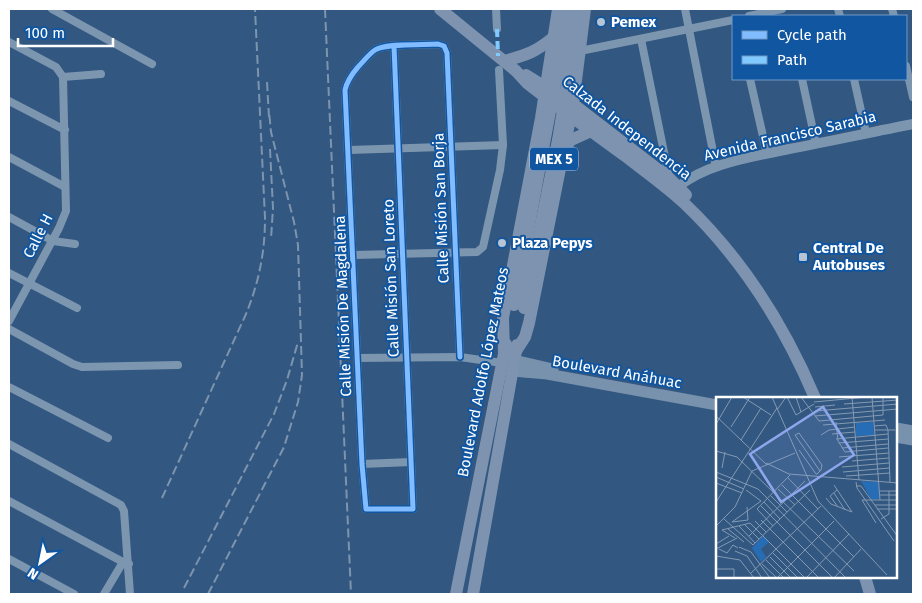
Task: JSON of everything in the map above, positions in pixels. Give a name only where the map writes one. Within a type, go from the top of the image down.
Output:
[{"type":"main road","name":"Calzada Independencia","points":[[440,9],[502,66],[531,76],[545,91],[673,182],[705,213],[751,265],[803,349],[823,397]]},
{"type":"main road","points":[[510,359],[502,336],[503,318],[541,118],[558,9]]},
{"type":"main road","name":"Boulevard Adolfo López Mateos","points":[[473,594],[566,9]]},
{"type":"main road","name":"Boulevard Adolfo López Mateos","points":[[519,306],[561,123],[576,9]]},
{"type":"main road","points":[[510,359],[523,341],[529,323],[575,90],[585,9]]},
{"type":"main road","points":[[502,66],[541,48],[555,36]]},
{"type":"main road","name":"Calzada Independencia","points":[[516,71],[527,83],[545,91]]},
{"type":"main road","points":[[527,83],[541,118]]},
{"type":"main road","points":[[563,150],[571,140],[591,125],[575,90]]},
{"type":"main road","name":"Calzada Independencia","points":[[591,125],[684,203],[744,270],[771,310],[799,361],[815,397]]},
{"type":"main road","name":"Boulevard Adolfo López Mateos","points":[[456,594],[510,359]]},
{"type":"main road","name":"Boulevard Anáhuac","points":[[510,359],[574,374],[716,400]]},
{"type":"main road","name":"Boulevard Anáhuac","points":[[510,359],[547,374],[716,405]]},
{"type":"main road","points":[[897,428],[913,431]]},
{"type":"main road","points":[[897,438],[913,440]]},
{"type":"main road","points":[[865,578],[870,594]]},
{"type":"street","points":[[52,9],[152,64]]},
{"type":"street","points":[[496,9],[497,29]]},
{"type":"street","points":[[685,9],[716,167]]},
{"type":"street","points":[[754,15],[784,9]]},
{"type":"street","points":[[580,51],[642,40],[732,20]]},
{"type":"street","points":[[642,40],[673,182]]},
{"type":"street","points":[[9,42],[56,67],[63,77],[101,74]]},
{"type":"street","name":"Calle Misión De Magdalena","points":[[366,509],[357,358],[346,85],[353,72],[377,49],[394,46],[438,44],[446,49],[448,58]]},
{"type":"street","name":"Calle Misión San Loreto","points":[[366,509],[413,509],[394,46]]},
{"type":"street","name":"Calle Misión San Borja","points":[[448,58],[450,148],[460,357]]},
{"type":"street","points":[[353,254],[477,252],[481,250],[484,245],[500,170],[503,145],[502,66]]},
{"type":"street","points":[[907,70],[913,97]]},
{"type":"street","name":"Calle H","points":[[9,321],[65,216],[63,77]]},
{"type":"street","points":[[750,80],[767,154]]},
{"type":"street","points":[[802,80],[816,144]]},
{"type":"street","points":[[854,80],[866,133]]},
{"type":"street","points":[[9,101],[65,130]]},
{"type":"street","name":"Avenida Francisco Sarabia","points":[[673,182],[716,167],[767,154],[913,124]]},
{"type":"street","points":[[349,150],[503,145]]},
{"type":"street","points":[[9,157],[65,187]]},
{"type":"street","points":[[9,217],[53,241],[75,244]]},
{"type":"street","points":[[9,273],[77,308]]},
{"type":"street","points":[[9,329],[82,367],[178,365]]},
{"type":"street","points":[[357,358],[460,357],[510,359]]},
{"type":"street","points":[[9,386],[108,438]]},
{"type":"street","points":[[9,444],[121,505],[124,511],[126,563],[130,594]]},
{"type":"street","points":[[362,464],[411,462]]},
{"type":"street","points":[[9,501],[126,563]]},
{"type":"street","points":[[9,559],[74,594]]},
{"type":"street","points":[[104,594],[126,563]]},
{"type":"railway","points":[[162,498],[246,314],[260,267],[264,243],[265,218],[255,9]]},
{"type":"railway","points":[[325,9],[351,594]]},
{"type":"railway","points":[[267,82],[269,117]]},
{"type":"railway","points":[[208,594],[284,447],[298,402],[302,375],[298,245],[271,132],[269,111]]},
{"type":"railway","points":[[270,149],[273,208],[271,239]]},
{"type":"railway","points":[[184,588],[274,414],[287,380],[298,342]]},
{"type":"marked path","points":[[497,29],[498,56]]},
{"type":"cycle path","points":[[394,46],[413,509],[366,509],[362,464],[345,90],[348,81],[371,54],[375,50],[387,46],[438,44],[444,46],[447,53],[460,357]]},
{"type":"place","name":"Pemex","points":[[601,22]]},
{"type":"place","name":"Plaza Pepys","points":[[502,243]]},
{"type":"place","name":"Central De Autobuses","points":[[803,257]]}]
